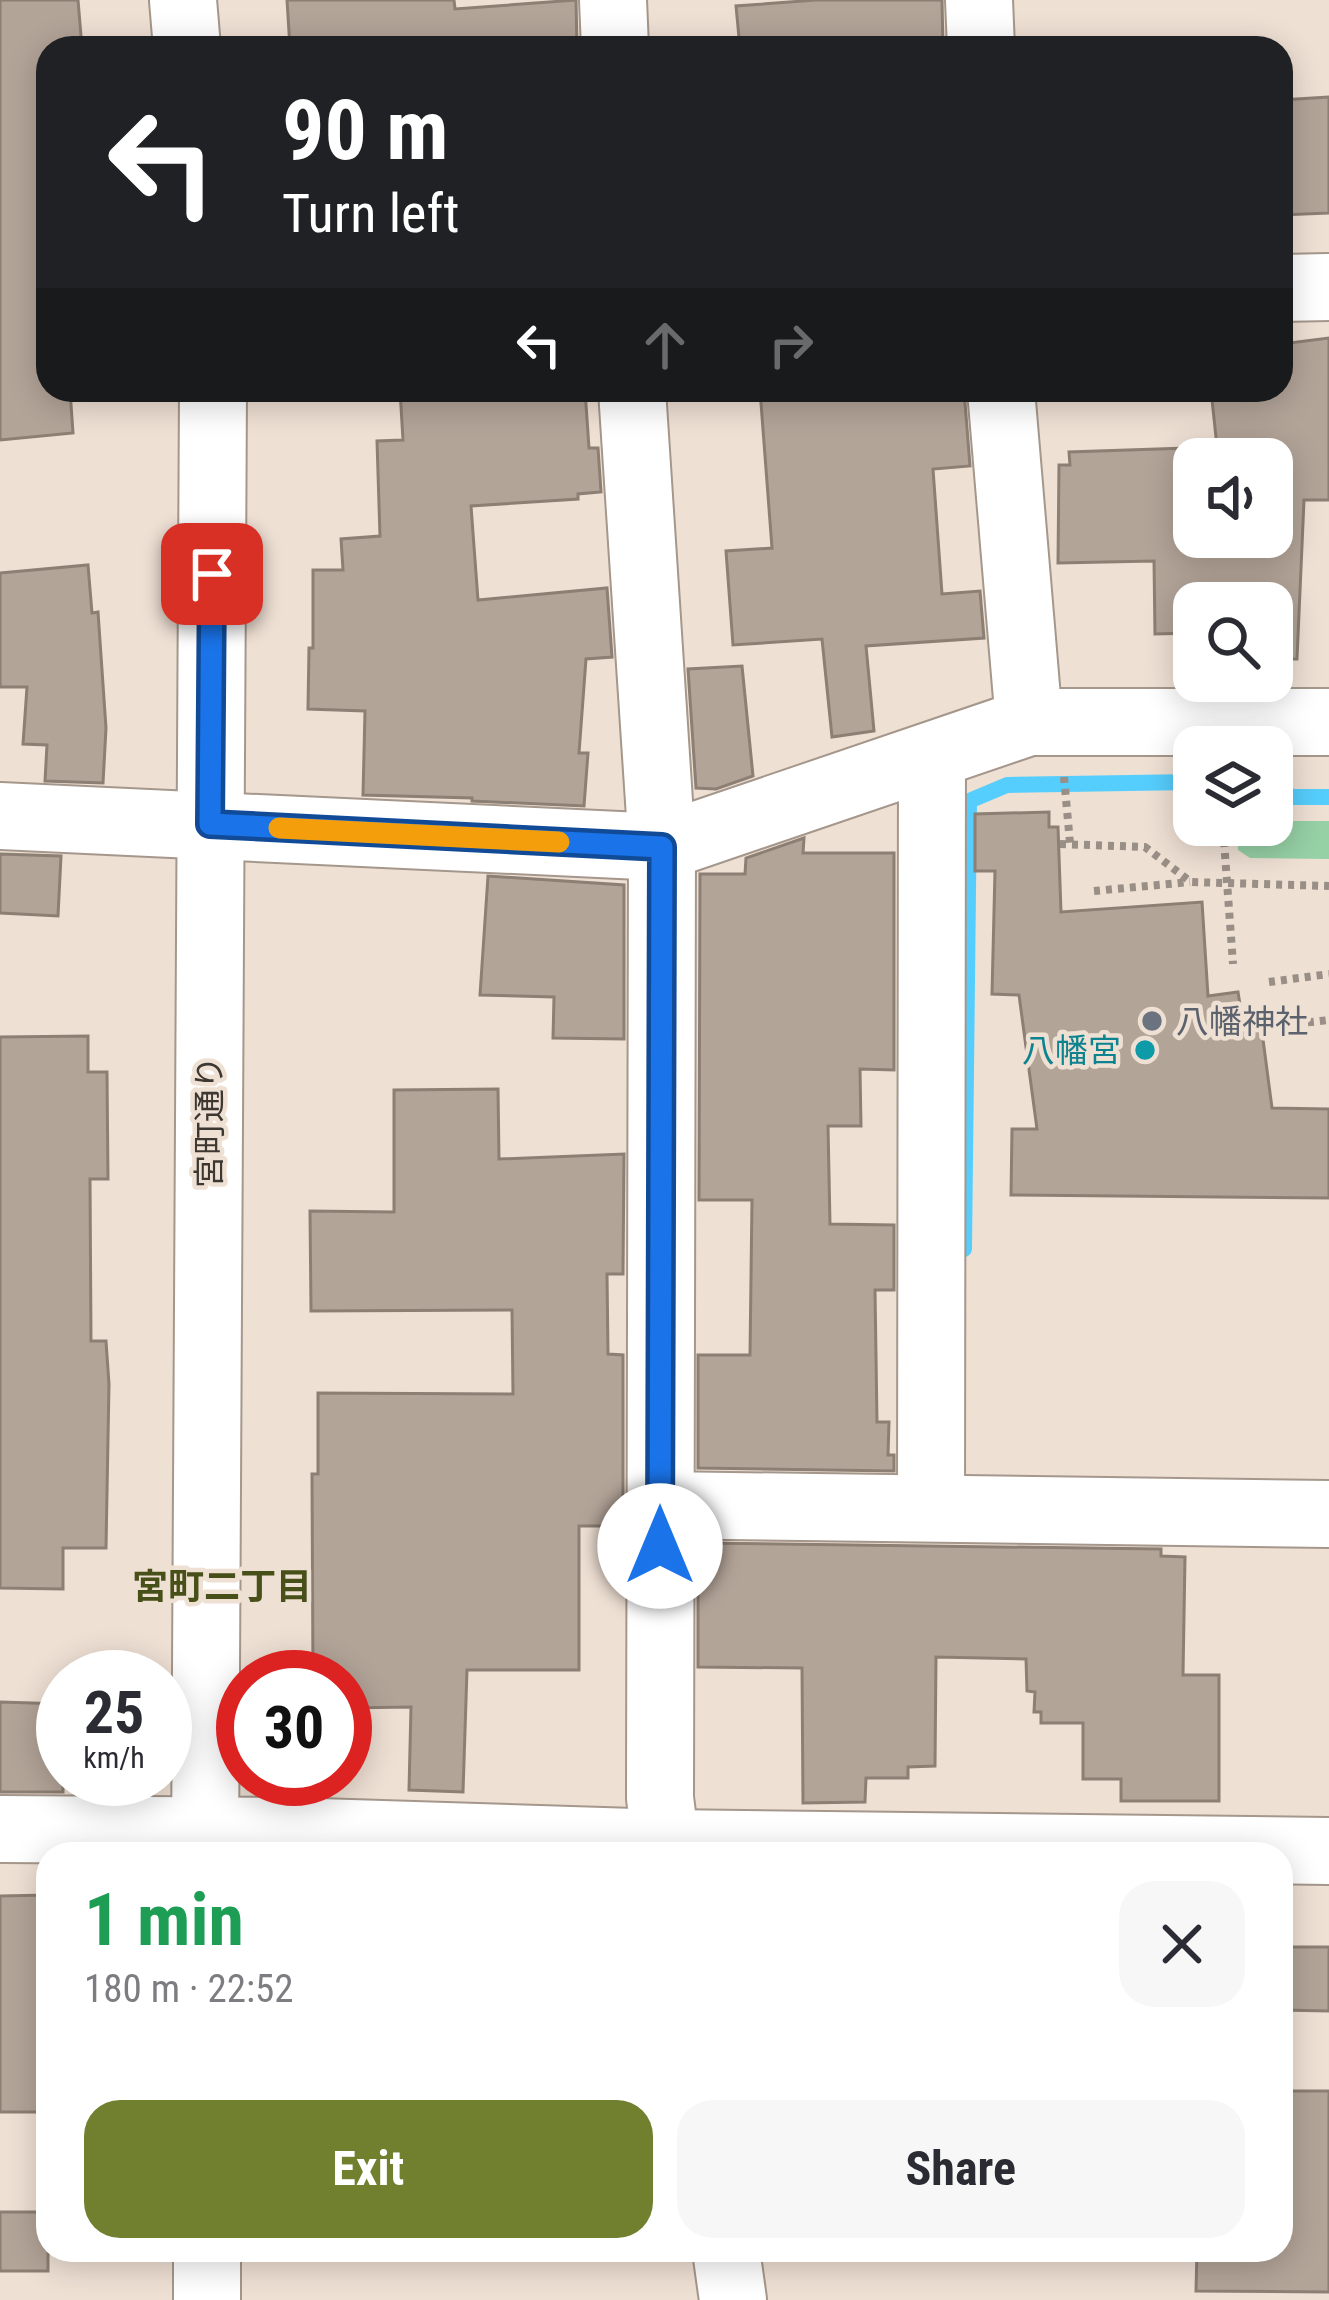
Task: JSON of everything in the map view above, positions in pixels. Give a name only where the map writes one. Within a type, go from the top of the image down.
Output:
[{"type":"street","points":[[183,0],[186,36]]},
{"type":"street","points":[[613,0],[614,36]]},
{"type":"street","points":[[979,0],[980,36]]},
{"type":"street","points":[[1293,288],[1329,287]]},
{"type":"street","name":"宮町通り","points":[[205,1842],[213,402]]},
{"type":"street","points":[[633,402],[662,847],[660,1798],[665,1842]]},
{"type":"street","points":[[1002,402],[1029,722]]},
{"type":"street","points":[[0,816],[662,847],[1029,722],[1329,722]]},
{"type":"street","points":[[931,1508],[932,756]]},
{"type":"street","points":[[660,1504],[1329,1514]]},
{"type":"street","points":[[0,1829],[190,1842]]},
{"type":"street","points":[[212,1842],[287,1831],[532,1842]]},
{"type":"street","points":[[1293,1851],[1329,1851]]},
{"type":"street","points":[[206,2262],[206,2300]]},
{"type":"street","points":[[728,2262],[733,2300]]},
{"type":"path","points":[[1066,802],[1065,844],[1145,847],[1191,882]]},
{"type":"path","points":[[1224,846],[1233,964]]},
{"type":"path","points":[[1094,891],[1191,882],[1329,886]]},
{"type":"path","points":[[1269,982],[1329,974]]},
{"type":"path","points":[[1284,1025],[1329,1020]]},
{"type":"green space","points":[[1293,821],[1329,821],[1329,859],[1250,858],[1238,846],[1293,846]]},
{"type":"building","points":[[0,0],[78,0],[81,36],[36,36],[36,402],[71,402],[73,433],[0,440]]},
{"type":"building","points":[[287,0],[454,0],[455,9],[576,0],[577,36],[289,36]]},
{"type":"building","points":[[816,0],[942,0],[943,36],[739,36],[736,6]]},
{"type":"building","points":[[1329,97],[1329,213],[1293,214],[1293,99]]},
{"type":"building","points":[[1329,338],[1329,500],[1304,500],[1297,659],[1293,659],[1293,582],[1173,582],[1173,634],[1155,634],[1154,561],[1058,563],[1059,465],[1070,465],[1069,452],[1173,448],[1173,558],[1293,558],[1293,438],[1216,438],[1212,402],[1293,402],[1293,342]]},
{"type":"building","points":[[401,402],[586,402],[589,448],[598,448],[601,492],[578,494],[578,499],[471,506],[478,600],[607,588],[612,657],[586,659],[579,753],[588,753],[584,806],[363,795],[365,711],[308,709],[313,570],[343,570],[341,539],[380,536],[377,441],[403,440]]},
{"type":"building","points":[[761,402],[965,402],[970,466],[933,469],[942,594],[980,591],[984,638],[866,646],[874,731],[832,737],[822,639],[733,645],[726,551],[772,548]]},
{"type":"building","points":[[88,565],[92,613],[98,612],[106,728],[103,783],[45,781],[47,745],[23,744],[27,687],[0,687],[0,573]]},
{"type":"building","points":[[742,666],[753,776],[716,789],[696,788],[688,669]]},
{"type":"building","points":[[1049,812],[1049,827],[1058,827],[1061,912],[1202,902],[1208,996],[1238,992],[1241,1011],[1259,1009],[1272,1108],[1329,1109],[1329,1198],[1011,1195],[1012,1129],[1037,1129],[1019,995],[992,994],[995,871],[975,871],[975,814]]},
{"type":"building","points":[[804,838],[803,853],[894,853],[894,1070],[860,1069],[861,1126],[828,1126],[830,1224],[894,1225],[894,1290],[875,1290],[877,1422],[889,1422],[888,1455],[894,1455],[894,1471],[698,1468],[698,1355],[750,1355],[752,1200],[699,1200],[700,874],[745,874],[746,858]]},
{"type":"building","points":[[0,854],[61,856],[58,916],[0,913]]},
{"type":"building","points":[[488,876],[624,885],[624,1039],[553,1038],[554,997],[480,995]]},
{"type":"building","points":[[88,1036],[88,1072],[107,1072],[108,1179],[90,1179],[91,1341],[106,1341],[109,1384],[106,1548],[63,1548],[63,1589],[0,1588],[0,1037]]},
{"type":"building","points":[[498,1089],[499,1159],[624,1154],[623,1274],[607,1274],[608,1354],[623,1355],[623,1526],[579,1526],[579,1670],[467,1670],[463,1792],[409,1790],[411,1707],[372,1708],[372,1650],[313,1650],[312,1474],[318,1474],[318,1393],[513,1394],[512,1310],[311,1311],[310,1211],[394,1212],[394,1090]]},
{"type":"building","points":[[698,1543],[1161,1549],[1161,1556],[1185,1557],[1183,1675],[1219,1675],[1219,1801],[1121,1801],[1121,1779],[1083,1779],[1083,1723],[1041,1723],[1041,1712],[1034,1712],[1035,1692],[1027,1691],[1026,1659],[936,1657],[935,1766],[908,1767],[908,1778],[866,1778],[865,1802],[803,1803],[802,1668],[698,1667]]},
{"type":"building","points":[[0,1702],[36,1703],[36,1792],[0,1792]]},
{"type":"building","points":[[36,1895],[36,2112],[0,2112],[0,1896]]},
{"type":"building","points":[[1293,1947],[1329,1947],[1329,2011],[1293,2010]]},
{"type":"building","points":[[1293,2091],[1329,2091],[1329,2292],[1196,2291],[1197,2262],[1293,2262]]},
{"type":"building","points":[[0,2212],[36,2212],[36,2262],[48,2262],[48,2271],[0,2271]]},
{"type":"waterway","points":[[964,1249],[969,801],[1007,785],[1173,782]]},
{"type":"waterway","points":[[1293,797],[1329,797]]},
{"type":"slow traffic","points":[[279,828],[559,842]]},
{"type":"place","name":"八幡神社","points":[[1152,1021]]},
{"type":"place","name":"八幡宮","points":[[1145,1050]]},
{"type":"district","name":"宮町二丁目","points":[[222,1586]]},
{"type":"route","points":[[212,574],[210,824],[662,847],[660,1546]]}]
